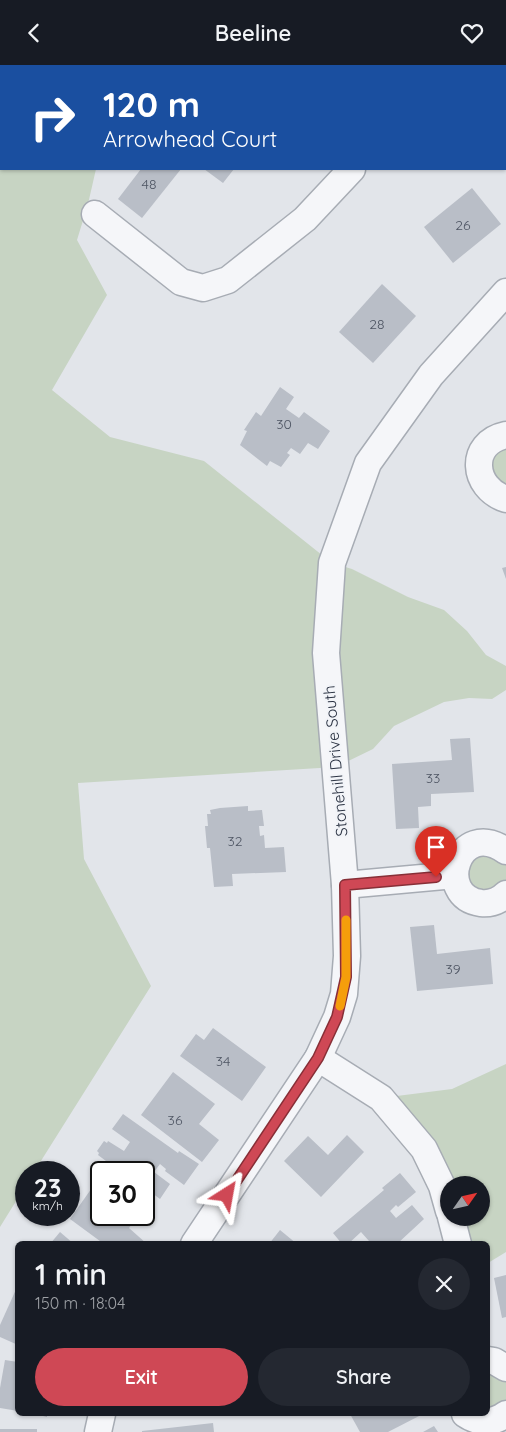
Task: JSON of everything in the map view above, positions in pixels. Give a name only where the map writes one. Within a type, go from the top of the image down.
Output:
[{"type":"street","points":[[95,214],[181,282],[203,288],[228,280],[320,205],[351,170]]},
{"type":"street","name":"Stonehill Drive South","points":[[196,1241],[318,1058],[337,1017],[344,994],[347,955],[345,885],[326,653],[332,563],[368,463],[431,375],[502,303]]},
{"type":"street","points":[[506,435],[490,442],[484,449],[479,458],[478,468],[486,489],[496,496],[506,499]]},
{"type":"street","points":[[506,851],[488,842],[477,843],[468,848],[458,860],[454,875],[462,892],[477,902],[496,901],[506,894]]},
{"type":"street","points":[[345,885],[454,875]]},
{"type":"street","points":[[318,1058],[381,1098],[424,1149],[440,1182]]},
{"type":"street","points":[[453,1226],[457,1241]]},
{"type":"street","points":[[490,1360],[506,1368]]},
{"type":"street","points":[[468,1416],[474,1420],[485,1422],[496,1420],[506,1414]]},
{"type":"street","points":[[98,1432],[102,1416]]},
{"type":"green space","points":[[0,170],[96,170],[77,240],[107,295],[52,390],[110,437],[204,461],[332,563],[352,569],[408,597],[444,610],[467,631],[486,655],[506,666],[506,690],[492,699],[469,698],[444,702],[394,726],[373,749],[336,767],[78,783],[84,859],[151,986],[41,1161],[15,1161],[15,1203],[0,1227]]},
{"type":"green space","points":[[506,435],[506,499],[479,458]]},
{"type":"green space","points":[[506,851],[506,894],[487,903],[455,865],[460,855]]},
{"type":"green space","points":[[506,1064],[506,1252],[490,1262],[490,1241],[457,1241],[453,1226],[490,1226],[490,1176],[442,1176],[381,1098],[452,1089]]},
{"type":"green space","points":[[490,1361],[506,1368],[506,1414],[490,1414]]},
{"type":"building","points":[[140,170],[180,170],[142,218],[118,199]]},
{"type":"building","points":[[205,170],[233,170],[223,183]]},
{"type":"building","points":[[472,188],[501,224],[453,263],[424,227]]},
{"type":"building","points":[[382,284],[416,316],[373,363],[339,332]]},
{"type":"building","points":[[280,387],[294,397],[286,409],[299,418],[304,412],[330,431],[318,449],[308,443],[300,454],[291,448],[287,453],[290,455],[281,467],[270,461],[267,466],[240,445],[247,431],[244,430],[256,412],[261,416]]},
{"type":"building","points":[[506,567],[506,579],[502,568]]},
{"type":"building","points":[[470,738],[474,792],[431,794],[431,806],[418,807],[419,828],[396,829],[392,764],[452,760],[450,739]]},
{"type":"building","points":[[248,806],[248,811],[262,810],[264,826],[259,826],[260,836],[264,835],[265,848],[284,847],[286,872],[232,874],[233,886],[214,887],[210,848],[207,848],[205,826],[208,826],[207,814],[211,814],[210,810],[220,808]]},
{"type":"building","points":[[434,925],[437,954],[490,948],[493,984],[417,991],[410,927]]},
{"type":"building","points":[[213,1028],[266,1067],[242,1101],[180,1056],[196,1034],[204,1040]]},
{"type":"building","points":[[173,1072],[215,1104],[199,1124],[219,1140],[202,1162],[141,1115]]},
{"type":"building","points":[[123,1114],[178,1153],[179,1151],[199,1164],[184,1185],[165,1171],[166,1169],[160,1164],[155,1171],[155,1161],[106,1161],[98,1155],[97,1151],[104,1141],[107,1143],[108,1141],[124,1151],[130,1142],[112,1129]]},
{"type":"building","points":[[347,1135],[364,1152],[321,1197],[284,1161],[308,1136],[328,1155]]},
{"type":"building","points":[[155,1173],[170,1184],[160,1199],[155,1195]]},
{"type":"building","points":[[400,1173],[416,1192],[390,1211],[396,1218],[412,1205],[424,1219],[400,1241],[369,1241],[361,1232],[351,1241],[340,1241],[333,1233],[384,1190],[382,1188]]},
{"type":"building","points":[[90,1191],[90,1226],[130,1226],[129,1228],[144,1241],[100,1241],[80,1226],[80,1205]]},
{"type":"building","points":[[280,1230],[293,1241],[271,1241]]},
{"type":"building","points":[[60,1232],[70,1241],[52,1241]]},
{"type":"building","points":[[506,1275],[506,1317],[502,1318],[494,1278]]},
{"type":"building","points":[[15,1292],[15,1344],[0,1337],[0,1325]]},
{"type":"building","points":[[5,1360],[15,1362],[15,1410],[0,1408],[0,1388]]},
{"type":"building","points":[[351,1416],[419,1416],[388,1432],[360,1432]]},
{"type":"building","points":[[213,1423],[214,1432],[142,1432],[142,1431]]},
{"type":"building","points":[[434,1426],[438,1432],[423,1432]]},
{"type":"building","points":[[0,1429],[37,1429],[37,1432],[0,1432]]},
{"type":"slow traffic","points":[[340,1006],[346,977],[346,920]]},
{"type":"route","points":[[227,1195],[318,1058],[337,1017],[344,994],[346,977],[345,885],[436,877]]}]
